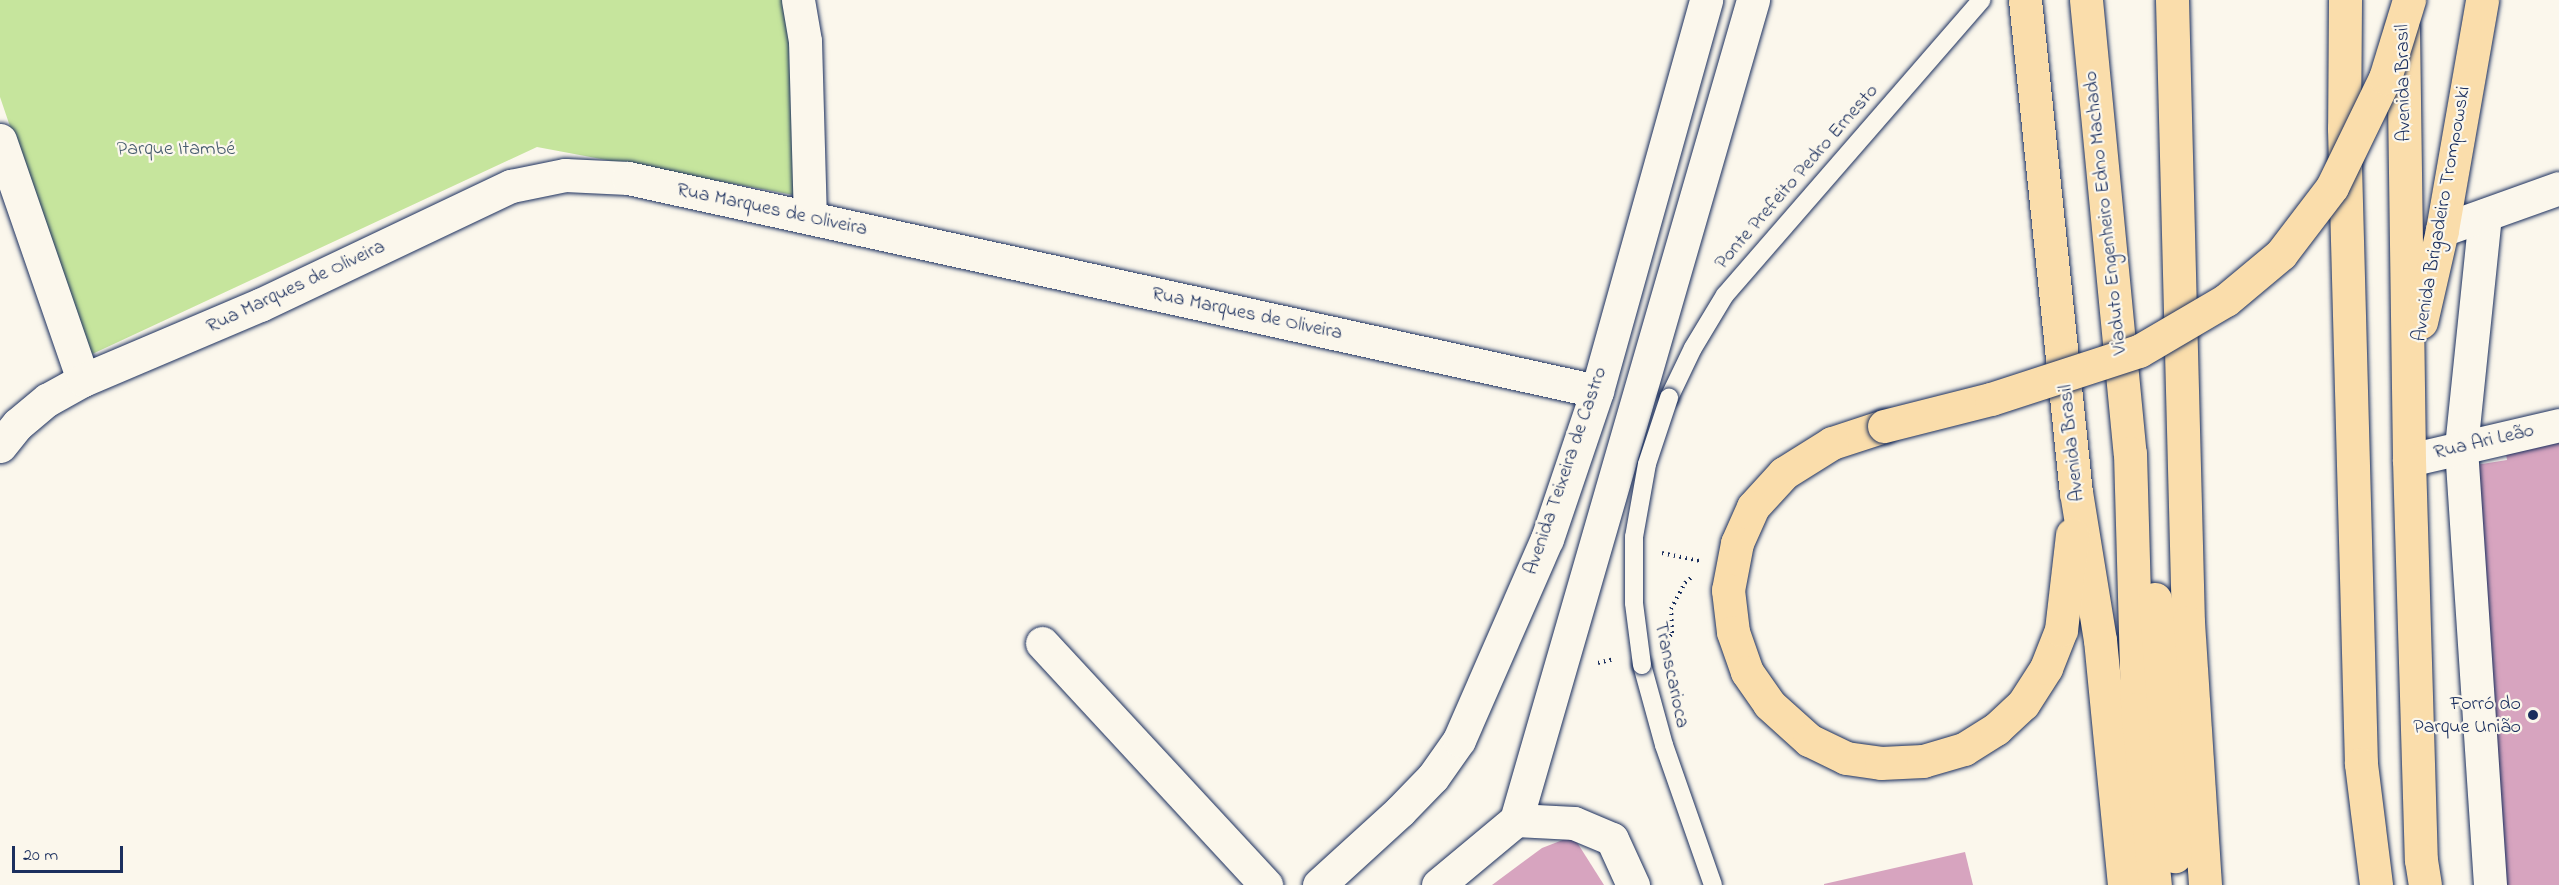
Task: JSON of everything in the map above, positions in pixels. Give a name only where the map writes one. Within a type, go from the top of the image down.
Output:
[{"type":"highway","name":"Avenida Brasil","points":[[2025,0],[2076,492],[2100,640],[2124,885]]},
{"type":"highway","name":"Viaduto Engenheiro Edno Machado","points":[[2086,0],[2128,439]]},
{"type":"highway","points":[[2172,0],[2188,622],[2205,885]]},
{"type":"highway","points":[[2345,0],[2344,128],[2361,764],[2376,885]]},
{"type":"highway","name":"Avenida Brasil","points":[[2403,0],[2409,444],[2421,860],[2425,885]]},
{"type":"highway","points":[[2076,492],[2061,630],[2046,668],[2023,704],[1996,729],[1964,748],[1923,762],[1881,764],[1846,758],[1809,740],[1768,704],[1747,672],[1733,632],[1728,590],[1737,543],[1753,507],[1784,473],[1832,443],[1884,426],[1991,399],[2139,351],[2226,300],[2281,254],[2332,187],[2385,78],[2409,0]]},
{"type":"highway","name":"Avenida Brigadeiro Trompowski","points":[[2409,444],[2422,308],[2442,230],[2482,0]]},
{"type":"highway","points":[[2128,439],[2137,709],[2155,885]]},
{"type":"highway","points":[[2128,439],[2150,538],[2177,885]]},
{"type":"street","points":[[798,0],[805,41],[810,218]]},
{"type":"street","name":"Avenida Teixeira de Castro","points":[[1319,885],[1400,811],[1432,777],[1459,740],[1547,539],[1597,390],[1706,0]]},
{"type":"street","points":[[1437,885],[1516,820],[1752,0]]},
{"type":"street","points":[[0,140],[83,380]]},
{"type":"street","name":"Rua Marques de Oliveira","points":[[0,446],[18,424],[47,400],[83,380],[260,305],[511,186],[565,175],[628,178],[1597,390]]},
{"type":"street","points":[[2442,230],[2559,188]]},
{"type":"street","points":[[2485,215],[2461,448],[2490,885]]},
{"type":"street","name":"Rua Ari Leão","points":[[2409,444],[2461,448],[2559,425]]},
{"type":"street","points":[[1042,643],[1266,885]]},
{"type":"street","points":[[1516,820],[1574,823],[1612,839],[1633,885]]},
{"type":"lane","name":"Ponte Prefeito Pedro Ernesto","points":[[1669,398],[1693,348],[1725,295],[1981,0]]},
{"type":"lane","name":"Transcarioca","points":[[1669,398],[1647,464],[1634,537],[1634,603],[1642,665],[1664,745],[1713,885]]},
{"type":"path","points":[[1668,554],[1709,563]]},
{"type":"green space","name":"Parque Itambé","points":[[0,0],[799,0],[799,196],[537,147],[88,356],[0,97]]},
{"type":"building","points":[[2559,413],[2559,885],[2476,885],[2463,467],[2507,460],[2501,423]]},
{"type":"building","points":[[1573,836],[1604,885],[1492,885],[1542,848]]},
{"type":"building","points":[[1965,852],[1973,885],[1824,885],[1824,884]]},
{"type":"place","name":"Forró do Parque União","points":[[2533,715]]}]
